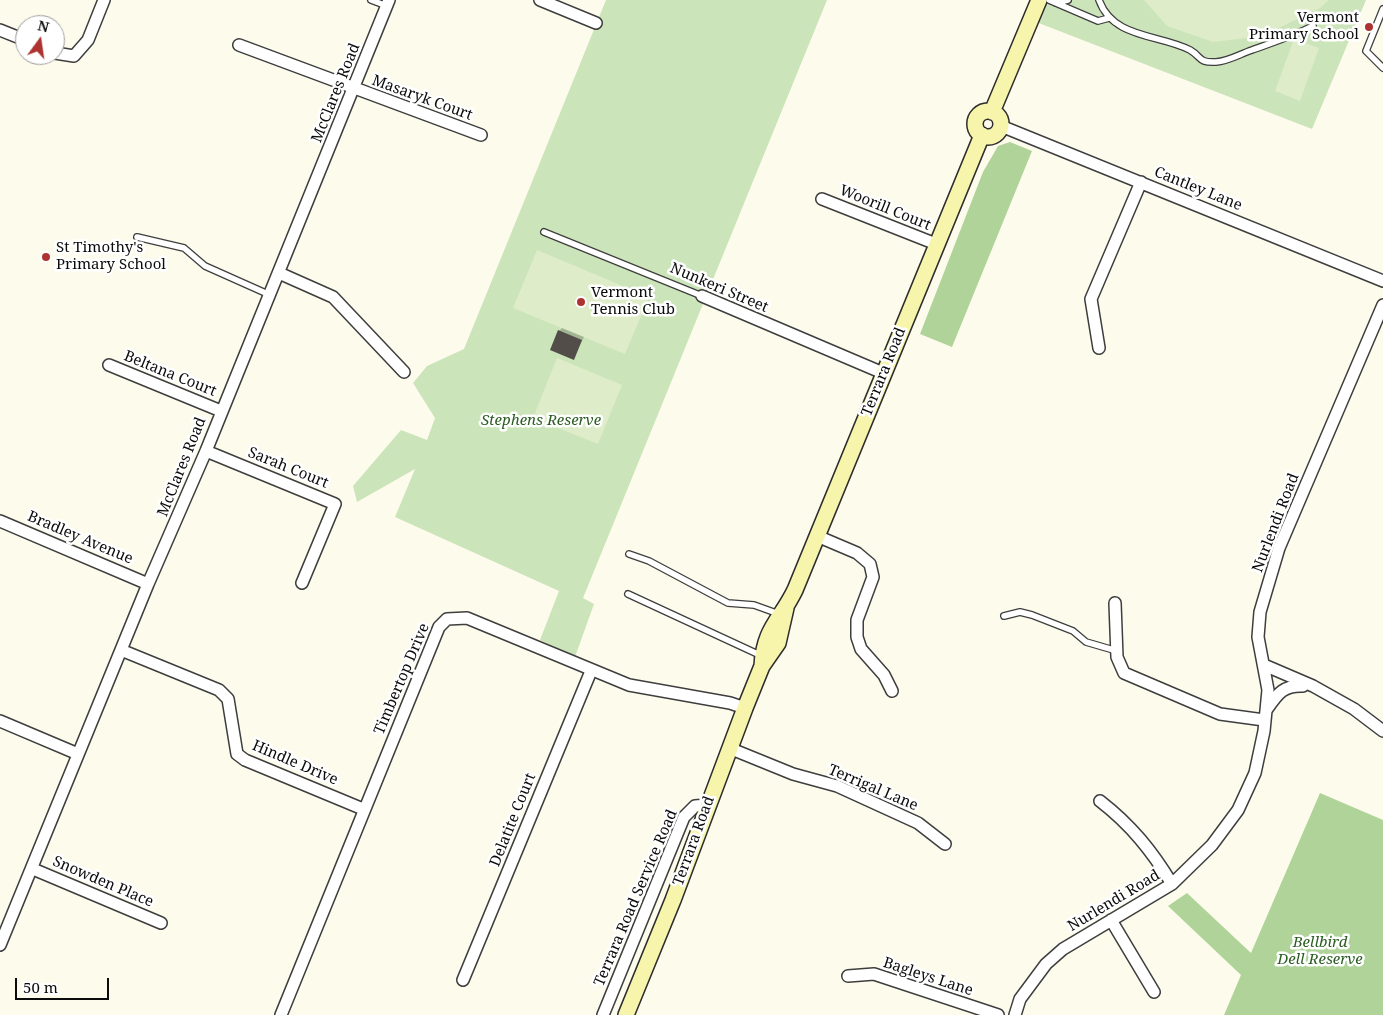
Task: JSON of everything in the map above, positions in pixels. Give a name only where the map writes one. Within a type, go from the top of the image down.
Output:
[{"type":"main road","points":[[992,112],[1039,0]]},
{"type":"main road","points":[[982,112],[992,112],[998,116],[1001,126],[994,135],[982,135],[976,129],[976,117],[982,112]]},
{"type":"main road","name":"Terrara Road","points":[[626,1015],[673,900],[707,805],[764,661],[778,643],[784,613],[982,135]]},
{"type":"street","points":[[65,55],[74,56],[82,49],[104,0]]},
{"type":"street","points":[[540,0],[596,23]]},
{"type":"street","name":"McClares Road","points":[[1,939],[33,869],[148,584],[206,451],[220,411],[270,295],[388,3]]},
{"type":"street","points":[[0,30],[15,36]]},
{"type":"street","name":"Masaryk Court","points":[[239,45],[353,89],[481,135]]},
{"type":"street","name":"Cantley Lane","points":[[1001,126],[1383,281]]},
{"type":"street","points":[[1099,348],[1091,299],[1141,182]]},
{"type":"street","name":"Woorill Court","points":[[822,199],[936,244]]},
{"type":"street","points":[[279,273],[334,297],[404,372]]},
{"type":"street","name":"Nunkeri Street","points":[[702,296],[883,373]]},
{"type":"street","name":"Nurlendi Road","points":[[1015,1015],[1024,993],[1046,964],[1063,949],[1172,884],[1212,845],[1238,810],[1255,772],[1262,744],[1268,690],[1258,637],[1260,612],[1279,548],[1383,305]]},
{"type":"street","name":"Beltana Court","points":[[109,365],[220,411]]},
{"type":"street","name":"Sarah Court","points":[[206,451],[335,504],[302,583]]},
{"type":"street","name":"Bradley Avenue","points":[[0,520],[148,584]]},
{"type":"street","points":[[816,536],[857,553],[870,564],[873,577],[857,620],[857,637],[861,649],[884,675],[892,691]]},
{"type":"street","points":[[1115,603],[1117,657],[1124,673],[1138,680],[1220,714],[1265,716],[1277,696],[1290,685],[1313,686]]},
{"type":"street","name":"Timbertop Drive","points":[[281,1015],[363,808],[439,627],[447,618],[467,618],[628,685],[730,703],[745,708]]},
{"type":"street","name":"Hindle Drive","points":[[121,650],[220,690],[228,698],[237,754],[245,760],[363,808]]},
{"type":"street","points":[[1264,665],[1313,686],[1354,709],[1383,731]]},
{"type":"street","name":"Delatite Court","points":[[463,980],[591,671]]},
{"type":"street","points":[[0,721],[78,754]]},
{"type":"street","name":"Terrigal Lane","points":[[729,748],[793,774],[837,786],[918,823],[945,844]]},
{"type":"street","points":[[1100,802],[1122,818],[1142,838],[1172,884]]},
{"type":"street","name":"Terrara Road Service Road","points":[[603,1015],[684,817],[695,806],[707,805]]},
{"type":"street","name":"Snowden Place","points":[[33,869],[161,923]]},
{"type":"street","points":[[1111,920],[1154,992]]},
{"type":"street","name":"Bagleys Lane","points":[[848,976],[874,974],[998,1015]]},
{"type":"lane","points":[[372,0],[388,3]]},
{"type":"lane","points":[[1049,0],[1098,21],[1109,18]]},
{"type":"lane","points":[[1056,3],[1068,0]]},
{"type":"lane","points":[[1099,0],[1109,18],[1134,33],[1189,50],[1200,61],[1207,62],[1233,58],[1287,39],[1313,26]]},
{"type":"lane","points":[[1383,9],[1366,51],[1383,68]]},
{"type":"lane","name":"Nunkeri Street","points":[[544,232],[702,296]]},
{"type":"lane","points":[[138,237],[184,248],[205,266],[270,295]]},
{"type":"lane","points":[[629,554],[649,561],[728,603],[754,605],[784,613]]},
{"type":"lane","points":[[628,594],[764,661]]},
{"type":"lane","points":[[1004,616],[1020,612],[1032,615],[1073,631],[1086,642],[1117,651]]},
{"type":"green space","name":"Stephens Reserve","points":[[606,0],[827,0],[583,598],[594,604],[575,657],[540,640],[559,591],[395,517],[415,469],[357,502],[353,486],[401,430],[427,440],[435,418],[413,383],[427,366],[464,349]]},
{"type":"green space","points":[[1046,0],[1366,0],[1312,129],[1036,22]]},
{"type":"green space","points":[[1144,0],[1329,0],[1320,8],[1262,36],[1213,42],[1167,26]]},
{"type":"green space","points":[[1294,39],[1319,48],[1300,101],[1275,91]]},
{"type":"green space","points":[[1010,142],[1032,151],[952,347],[920,334],[983,172],[998,146]]},
{"type":"green space","name":"Vermont Tennis Club","points":[[537,250],[649,297],[625,354],[513,308]]},
{"type":"green space","points":[[557,358],[622,385],[598,444],[533,418]]},
{"type":"green space","name":"Bellbird Dell Reserve","points":[[1320,793],[1383,820],[1383,1015],[1224,1015],[1241,975],[1168,906],[1187,893],[1251,953]]},
{"type":"building","points":[[558,330],[582,340],[574,360],[550,350]]},
{"type":"place","name":"Vermont Primary School","points":[[1369,27]]},
{"type":"place","name":"St Timothy's Primary School","points":[[46,257]]},
{"type":"place","name":"Vermont Tennis Club","points":[[581,302]]}]
